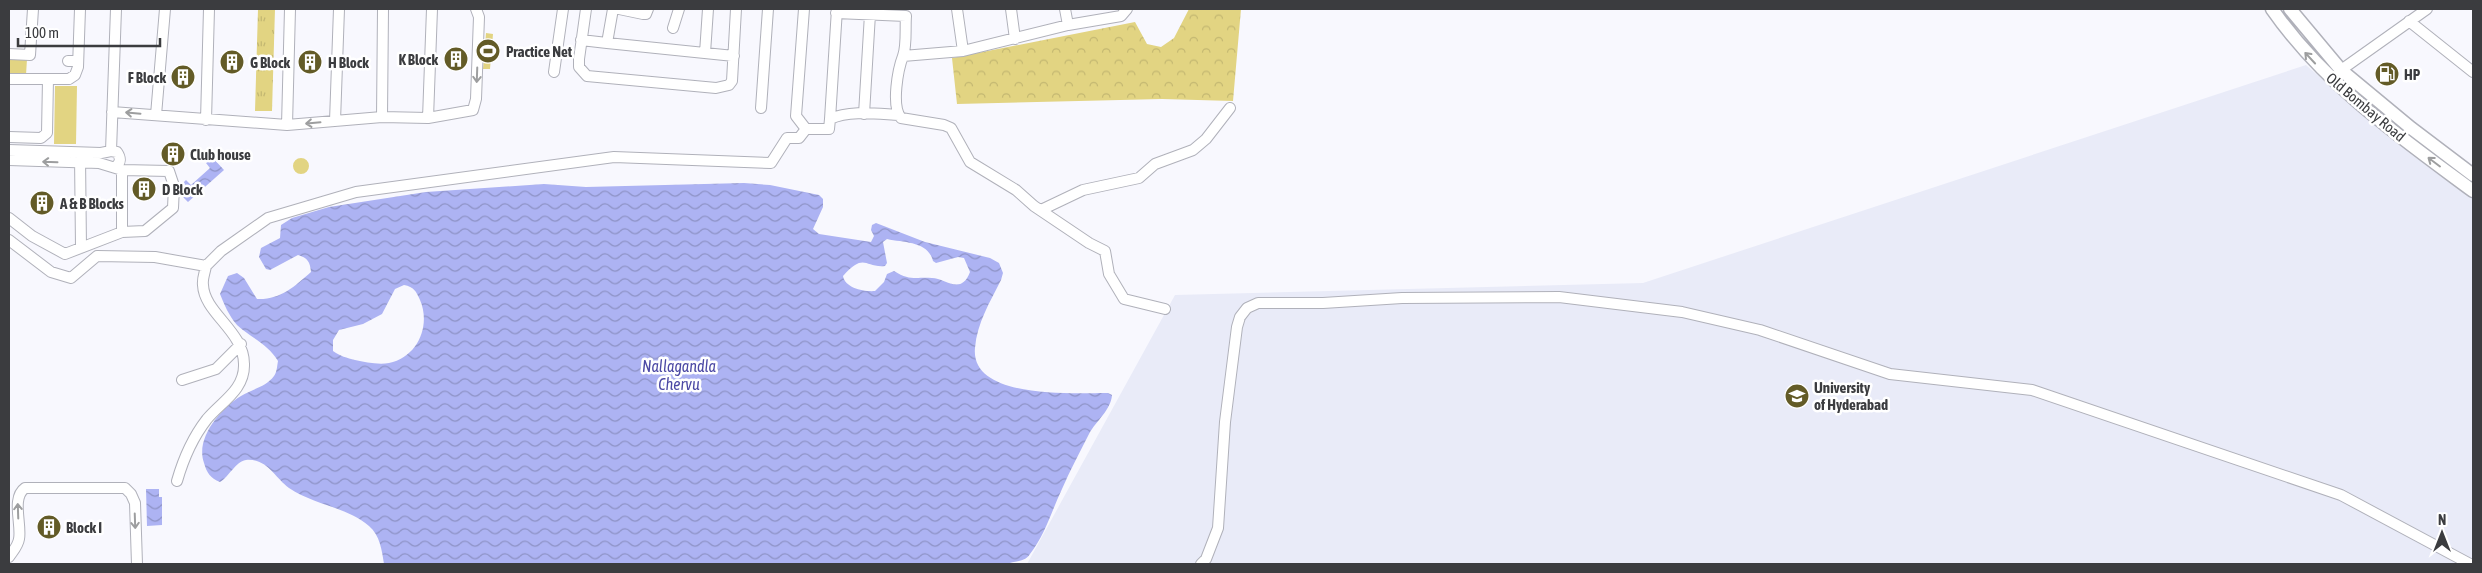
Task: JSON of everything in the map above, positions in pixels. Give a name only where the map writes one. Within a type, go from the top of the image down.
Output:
[{"type":"main road","name":"Old Bombay Road","points":[[2272,9],[2299,46],[2324,73],[2395,132],[2473,191]]},
{"type":"main road","name":"Old Bombay Road","points":[[2290,9],[2341,70],[2411,128],[2473,175]]},
{"type":"street","points":[[9,54],[30,55],[33,9]]},
{"type":"street","points":[[9,79],[69,79],[75,75],[73,61],[80,9]]},
{"type":"street","points":[[111,151],[116,9]]},
{"type":"street","points":[[156,115],[165,9]]},
{"type":"street","points":[[206,120],[209,9]]},
{"type":"street","points":[[287,125],[290,9]]},
{"type":"street","points":[[335,121],[339,9]]},
{"type":"street","points":[[382,117],[383,9]]},
{"type":"street","points":[[428,118],[432,9]]},
{"type":"street","points":[[112,112],[287,125],[382,117],[428,118],[473,110],[476,98],[479,17],[476,9]]},
{"type":"street","points":[[554,72],[563,9]]},
{"type":"street","points":[[586,9],[579,67],[587,76],[723,88],[732,82],[736,9]]},
{"type":"street","points":[[607,43],[614,9]]},
{"type":"street","points":[[619,9],[643,14],[646,14],[648,9]]},
{"type":"street","points":[[673,28],[679,9]]},
{"type":"street","points":[[705,53],[708,9]]},
{"type":"street","points":[[762,108],[768,9]]},
{"type":"street","points":[[804,9],[796,116],[806,129]]},
{"type":"street","points":[[957,9],[963,51]]},
{"type":"street","points":[[1011,9],[1016,39]]},
{"type":"street","points":[[1065,9],[1068,25]]},
{"type":"street","points":[[903,56],[963,51],[1068,25],[1121,16],[1127,9]]},
{"type":"street","points":[[2341,70],[2427,9]]},
{"type":"street","points":[[806,129],[829,129],[836,11],[870,14],[905,12],[903,56],[898,66],[896,108],[901,118],[952,128],[970,162],[1016,190],[1089,243],[1105,251],[1109,274],[1124,299],[1165,309]]},
{"type":"street","points":[[864,114],[870,14]]},
{"type":"street","points":[[2408,21],[2473,72]]},
{"type":"street","points":[[581,40],[734,56]]},
{"type":"street","points":[[9,137],[40,138],[47,133],[48,79]]},
{"type":"street","points":[[1041,210],[1083,190],[1139,178],[1155,164],[1193,150],[1206,139],[1230,108]]},
{"type":"street","points":[[830,119],[836,116],[864,114],[899,115]]},
{"type":"street","points":[[176,481],[184,460],[206,420],[237,390],[245,366],[240,344],[210,303],[202,286],[206,266],[221,251],[268,218],[356,192],[614,157],[772,163],[787,138],[799,138],[806,129]]},
{"type":"street","points":[[9,150],[117,152],[120,157],[122,232]]},
{"type":"street","points":[[80,152],[81,248]]},
{"type":"street","points":[[9,160],[104,164],[119,169],[169,171],[174,186],[173,208],[171,212],[144,231],[122,232],[65,254],[32,236],[9,218]]},
{"type":"street","points":[[9,240],[50,272],[71,278],[97,256],[155,257],[206,266]]},
{"type":"street","points":[[1201,564],[1206,560],[1218,528],[1225,422],[1237,327],[1240,317],[1248,308],[1258,303],[1272,302],[1323,303],[1402,298],[1559,297],[1682,312],[1760,330],[1890,374],[2032,390],[2341,495],[2470,564]]},
{"type":"street","points":[[182,380],[216,369],[240,344]]},
{"type":"street","points":[[9,557],[19,540],[18,500],[21,491],[25,488],[124,488],[131,494],[135,503],[137,564]]},
{"type":"shaded area","name":"University of Hyderabad","points":[[2306,65],[2381,130],[2473,199],[2473,564],[1027,564],[1175,295],[1643,283]]},
{"type":"green space","points":[[258,9],[275,9],[272,111],[255,111]]},
{"type":"green space","points":[[1189,9],[1241,9],[1233,101],[1162,99],[957,104],[952,58],[1135,22],[1147,44],[1161,47],[1174,38]]},
{"type":"green space","name":"Practice Net","points":[[486,33],[493,34],[490,69],[483,69]]},
{"type":"green space","points":[[9,59],[27,59],[26,75],[9,74]]},
{"type":"green space","points":[[55,86],[77,86],[76,144],[54,144]]},
{"type":"green space","points":[[298,158],[304,158],[309,163],[307,172],[298,174],[293,169],[293,163]]},
{"type":"water","points":[[212,157],[224,170],[188,202],[183,197],[189,191],[182,184],[186,180],[191,185],[210,168],[206,163]]},
{"type":"water","name":"Nallagandla Chervu","points":[[744,183],[770,185],[819,195],[823,199],[823,207],[813,229],[819,234],[871,242],[874,236],[871,230],[872,225],[876,223],[925,242],[990,258],[999,263],[1003,273],[1001,280],[985,313],[976,339],[975,348],[978,365],[989,377],[1006,385],[1027,390],[1108,393],[1112,395],[1109,406],[1089,434],[1068,475],[1044,531],[1028,557],[1007,564],[384,564],[378,539],[369,526],[351,514],[299,494],[284,484],[270,469],[260,462],[253,460],[242,461],[220,482],[209,475],[202,453],[206,434],[218,416],[233,401],[271,380],[276,373],[278,361],[264,346],[242,330],[229,314],[220,294],[228,276],[237,273],[244,278],[257,299],[265,299],[286,292],[311,272],[308,261],[298,255],[270,270],[266,269],[259,257],[261,248],[280,238],[281,225],[292,218],[329,207],[426,192],[544,184],[586,187]],"holes":[[[887,239],[921,246],[936,263],[958,257],[964,258],[970,272],[962,283],[957,284],[932,278],[913,278],[894,271],[887,274],[884,282],[875,291],[861,290],[847,284],[843,276],[860,263],[885,266],[887,263],[883,242]],[[404,285],[412,288],[417,294],[423,310],[424,320],[419,339],[408,354],[399,360],[380,364],[341,356],[333,351],[333,340],[339,330],[363,324],[382,314],[395,289]]]},
{"type":"water","points":[[146,489],[159,489],[159,497],[162,497],[162,525],[147,526]]},
{"type":"place","name":"Practice Net","points":[[488,51]]},
{"type":"place","name":"K Block","points":[[456,59]]},
{"type":"place","name":"G Block","points":[[232,62]]},
{"type":"place","name":"H Block","points":[[310,62]]},
{"type":"place","name":"HP","points":[[2387,74]]},
{"type":"place","name":"F Block","points":[[183,77]]},
{"type":"place","name":"Club house","points":[[173,154]]},
{"type":"place","name":"D Block","points":[[144,189]]},
{"type":"place","name":"A & B Blocks","points":[[42,203]]},
{"type":"place","name":"University of Hyderabad","points":[[1797,396]]},
{"type":"place","name":"Block I","points":[[49,527]]}]
